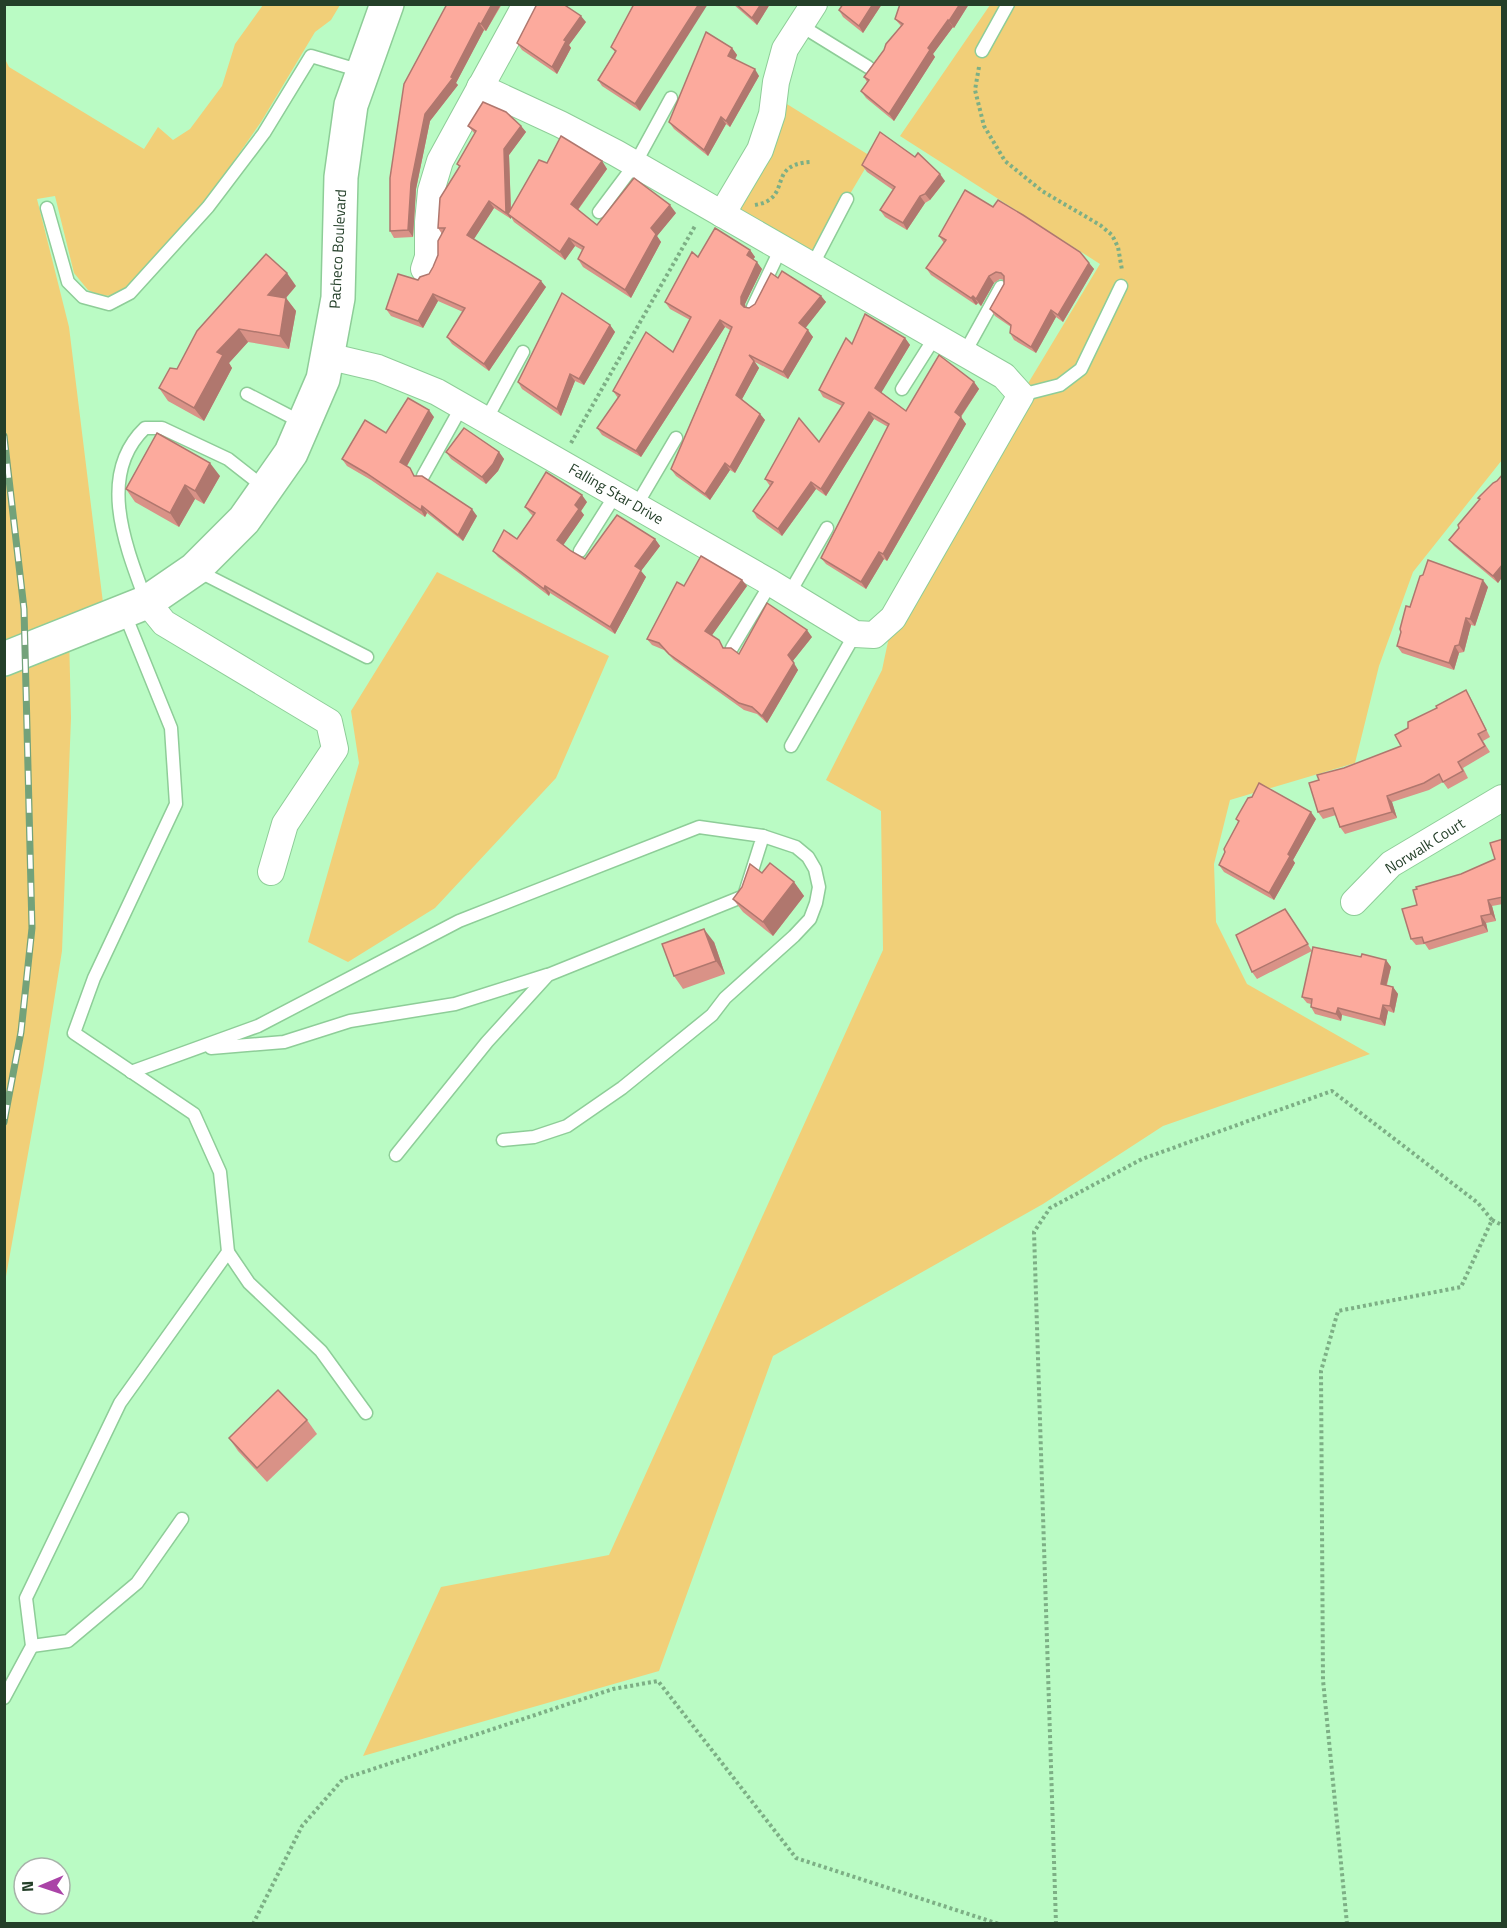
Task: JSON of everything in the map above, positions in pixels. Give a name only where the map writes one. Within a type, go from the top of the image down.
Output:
[{"type":"main road","name":"Pacheco Boulevard","points":[[4,659],[135,607],[195,569],[244,520],[291,453],[322,380],[338,298],[341,177],[351,105],[387,4]]},
{"type":"street","points":[[424,269],[428,257],[431,191],[440,161],[526,4]]},
{"type":"street","points":[[714,210],[760,150],[772,114],[776,82],[785,50],[807,15]]},
{"type":"street","points":[[480,87],[560,124],[635,164],[1004,376],[1021,395],[893,618],[874,635],[855,634]]},
{"type":"street","name":"Falling Star Drive","points":[[327,356],[403,376],[437,392],[780,588],[855,634]]},
{"type":"street","points":[[135,607],[329,722],[335,749],[285,824],[271,872]]},
{"type":"street","name":"Norwalk Court","points":[[1354,902],[1391,864],[1503,798]]},
{"type":"lane","points":[[982,51],[1008,4]]},
{"type":"lane","points":[[807,15],[868,67]]},
{"type":"lane","points":[[47,208],[68,282],[83,297],[109,304],[130,293],[208,207],[264,133],[310,56],[363,72]]},
{"type":"lane","points":[[599,212],[635,164],[671,98]]},
{"type":"lane","points":[[812,266],[847,199]]},
{"type":"lane","points":[[753,308],[781,248]]},
{"type":"lane","points":[[1021,395],[1060,385],[1081,369],[1121,286]]},
{"type":"lane","points":[[964,354],[1000,287]]},
{"type":"lane","points":[[902,389],[936,337]]},
{"type":"lane","points":[[486,420],[524,352]]},
{"type":"lane","points":[[247,394],[304,423]]},
{"type":"lane","points":[[423,476],[462,406]]},
{"type":"lane","points":[[266,489],[228,459],[162,428],[145,428],[133,439],[123,462],[118,486],[119,512],[135,607],[171,728],[176,804],[94,978],[74,1033],[194,1114],[220,1172],[228,1252],[249,1283],[321,1351],[366,1413]]},
{"type":"lane","points":[[580,551],[626,500],[676,438]]},
{"type":"lane","points":[[732,648],[827,528]]},
{"type":"lane","points":[[195,569],[367,657]]},
{"type":"lane","points":[[791,746],[855,634]]},
{"type":"lane","points":[[131,1072],[258,1026],[459,921],[699,827],[763,836],[796,847],[808,857],[815,869],[819,886],[810,919],[725,998],[712,1015],[622,1088],[567,1126],[534,1137],[503,1140]]},
{"type":"lane","points":[[192,1050],[284,1042],[350,1021],[455,1004],[548,975],[744,896],[763,836]]},
{"type":"lane","points":[[396,1155],[487,1042],[548,975]]},
{"type":"lane","points":[[4,1698],[32,1646],[26,1598],[120,1403],[228,1252]]},
{"type":"lane","points":[[32,1646],[68,1641],[77,1634],[137,1583],[182,1519]]},
{"type":"path","points":[[982,51],[975,90],[984,126],[1005,161],[1042,191],[1100,225],[1112,235],[1123,267],[1121,286]]},
{"type":"path","points":[[560,462],[714,210],[767,202],[774,195],[783,173],[798,163],[811,162]]},
{"type":"path","points":[[1056,1923],[1034,1232],[1050,1208],[1142,1159],[1332,1091],[1478,1203],[1492,1220],[1503,1225]]},
{"type":"path","points":[[1347,1923],[1323,1680],[1321,1371],[1338,1311],[1461,1287],[1492,1220]]},
{"type":"path","points":[[253,1923],[302,1826],[343,1779],[613,1689],[658,1681],[796,1858],[999,1923]]},
{"type":"shaded area","points":[[263,5],[340,5],[331,20],[315,32],[261,122],[199,211],[137,279],[117,295],[101,296],[88,290],[74,273],[55,196],[37,199],[69,327],[105,619],[69,634],[71,718],[62,951],[5,1282],[5,59],[9,67],[144,149],[158,127],[173,140],[190,129],[222,86],[235,44]]},
{"type":"shaded area","points":[[990,5],[1502,5],[1502,460],[1413,572],[1379,666],[1355,763],[1230,800],[1214,864],[1216,922],[1247,984],[1370,1054],[1163,1126],[1043,1204],[773,1356],[659,1671],[363,1756],[441,1587],[609,1555],[883,950],[881,811],[826,780],[882,670],[893,618],[1021,395],[1100,264],[900,136]]},
{"type":"shaded area","points":[[774,96],[872,157],[812,266],[722,214]]},
{"type":"shaded area","points":[[437,572],[609,656],[556,778],[435,908],[348,962],[308,942],[359,763],[351,711]]},
{"type":"building","points":[[447,4],[492,4],[481,24],[479,23],[451,77],[453,78],[425,114],[411,183],[408,230],[390,231],[390,178],[404,84]]},
{"type":"building","points":[[537,4],[563,4],[581,16],[564,40],[566,41],[552,67],[517,43]]},
{"type":"building","points":[[634,4],[699,4],[635,104],[598,80],[616,51],[611,47]]},
{"type":"building","points":[[736,4],[761,4],[752,18]]},
{"type":"building","points":[[843,4],[873,4],[859,26],[839,10]]},
{"type":"building","points":[[900,4],[960,4],[928,48],[930,50],[889,114],[861,91],[869,80],[864,77],[886,44],[903,24],[895,19]]},
{"type":"building","points":[[706,32],[732,48],[728,56],[755,69],[726,121],[721,117],[704,150],[669,122]]},
{"type":"building","points":[[483,102],[506,112],[521,126],[504,149],[506,213],[489,201],[467,235],[541,281],[484,364],[447,337],[465,308],[433,294],[418,321],[386,309],[398,274],[418,280],[429,274],[433,267],[438,255],[438,241],[445,228],[438,228],[440,198],[460,166],[457,164],[476,131],[468,126]]},
{"type":"building","points":[[880,132],[915,157],[918,153],[940,174],[925,194],[920,196],[903,223],[880,210],[895,187],[862,165]]},
{"type":"building","points":[[561,136],[602,161],[571,204],[597,225],[634,178],[670,205],[651,228],[656,234],[625,290],[578,259],[584,247],[569,238],[560,252],[508,214],[539,160],[547,163]]},
{"type":"building","points":[[965,190],[993,207],[998,200],[1080,252],[1089,263],[1058,315],[1051,310],[1031,347],[1010,333],[1011,325],[990,309],[1004,284],[1004,276],[1001,273],[996,272],[989,276],[976,299],[926,268],[946,240],[939,236]]},
{"type":"building","points":[[715,228],[750,250],[747,255],[757,262],[741,297],[741,304],[744,307],[749,308],[755,304],[771,273],[778,278],[782,271],[821,296],[799,323],[808,330],[783,372],[749,355],[754,361],[736,395],[760,414],[730,467],[725,463],[705,494],[671,469],[732,327],[720,320],[636,451],[597,428],[620,395],[613,391],[646,332],[673,352],[691,317],[665,302],[692,252],[698,257]]},
{"type":"building","points":[[266,254],[287,273],[268,295],[286,298],[280,336],[239,329],[217,352],[223,355],[194,408],[159,388],[170,368],[177,369],[197,331]]},
{"type":"building","points":[[562,293],[610,325],[579,379],[570,374],[557,409],[518,382]]},
{"type":"building","points":[[865,314],[905,338],[875,388],[906,411],[939,355],[974,382],[955,412],[961,417],[883,554],[879,552],[861,582],[821,558],[889,424],[869,412],[821,489],[811,482],[778,529],[753,511],[773,482],[765,479],[799,418],[819,442],[844,403],[819,390],[846,338],[852,344]]},
{"type":"building","points":[[408,398],[429,410],[400,462],[410,468],[414,476],[422,476],[472,509],[458,535],[422,506],[421,510],[342,459],[365,420],[386,433]]},
{"type":"building","points":[[464,428],[499,452],[482,477],[446,452]]},
{"type":"building","points":[[157,433],[210,463],[195,491],[185,485],[170,513],[126,489]]},
{"type":"building","points":[[546,472],[582,495],[575,505],[579,509],[557,540],[571,551],[585,559],[617,515],[655,539],[635,566],[641,570],[610,627],[545,586],[544,589],[493,551],[504,530],[517,539],[535,513],[525,507]]},
{"type":"building","points":[[1503,474],[1503,564],[1493,576],[1449,540],[1459,528],[1458,525],[1480,499],[1478,498]]},
{"type":"building","points":[[701,556],[742,580],[705,631],[719,640],[723,648],[731,648],[739,654],[767,603],[807,630],[788,655],[794,663],[762,716],[752,707],[739,703],[669,654],[659,643],[647,639],[677,582],[684,586]]},
{"type":"building","points":[[1428,560],[1483,580],[1470,619],[1466,618],[1459,645],[1455,646],[1449,663],[1397,646],[1406,606],[1410,607]]},
{"type":"building","points":[[1466,690],[1486,730],[1478,734],[1485,746],[1458,762],[1463,771],[1443,782],[1439,774],[1424,783],[1387,796],[1392,812],[1340,827],[1333,808],[1318,812],[1309,783],[1319,780],[1317,775],[1344,768],[1401,746],[1395,735],[1408,728],[1408,722]]},
{"type":"building","points":[[1259,783],[1311,812],[1269,893],[1219,865],[1225,852],[1224,849],[1239,821],[1236,819]]},
{"type":"building","points":[[1503,839],[1503,897],[1488,900],[1491,914],[1481,916],[1483,925],[1424,943],[1422,937],[1411,939],[1402,909],[1417,905],[1413,890],[1417,889],[1416,887],[1461,874],[1495,859],[1490,843]]},
{"type":"building","points":[[770,863],[794,882],[763,922],[733,899],[742,887],[750,864],[762,873]]},
{"type":"building","points":[[1285,909],[1308,944],[1252,972],[1236,935]]},
{"type":"building","points":[[704,929],[716,961],[674,976],[662,944]]},
{"type":"building","points":[[1313,947],[1386,960],[1381,984],[1393,987],[1390,1006],[1383,1005],[1380,1019],[1338,1008],[1336,1014],[1311,1007],[1312,999],[1302,997]]},
{"type":"building","points":[[278,1390],[307,1420],[257,1468],[229,1438]]},
{"type":"railway","points":[[4,436],[24,609],[32,928],[21,1032],[4,1122]]}]
